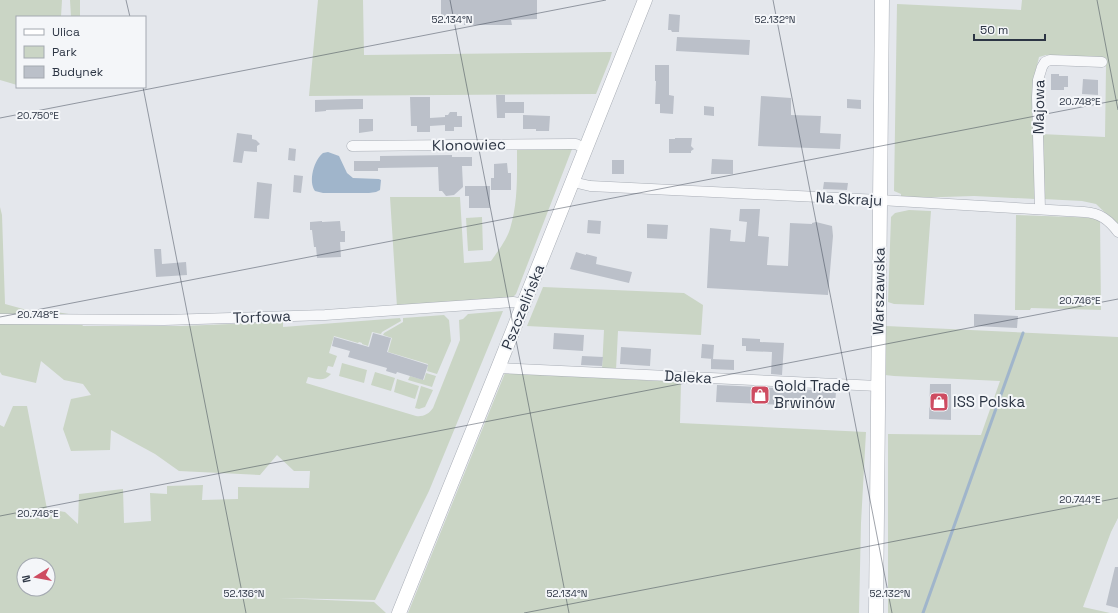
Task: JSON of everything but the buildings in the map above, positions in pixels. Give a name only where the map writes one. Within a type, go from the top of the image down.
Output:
[{"type":"main road","name":"Pszczelińska","points":[[399,613],[645,0]]},
{"type":"main road","name":"Warszawska","points":[[876,613],[882,0]]},
{"type":"street","name":"Majowa","points":[[1040,209],[1037,97],[1039,73],[1045,62],[1050,60],[1102,62]]},
{"type":"street","name":"Klonowiec","points":[[352,146],[574,144],[586,149]]},
{"type":"street","name":"Na Skraju","points":[[573,182],[590,186],[880,200],[1084,212],[1104,217],[1118,232]]},
{"type":"street","name":"Torfowa","points":[[0,319],[164,320],[325,315],[512,302],[524,304]]},
{"type":"street","name":"Daleka","points":[[498,368],[878,386]]},
{"type":"green space","points":[[0,0],[62,0],[61,16],[16,16],[16,85],[0,80]]},
{"type":"green space","points":[[70,0],[80,0],[80,16],[71,16]]},
{"type":"green space","points":[[318,0],[363,0],[364,55],[612,52],[596,94],[309,96]]},
{"type":"green space","points":[[1022,0],[1118,0],[1118,225],[1096,204],[1082,201],[1043,199],[1041,134],[1105,137],[1106,67],[1103,58],[1046,55],[1039,57],[1036,70],[1035,199],[974,196],[911,198],[901,197],[901,194],[894,191],[897,4],[1021,10]]},
{"type":"green space","points":[[572,149],[516,294],[513,297],[397,307],[390,197],[460,197],[464,263],[491,261],[502,246],[513,219],[516,190],[517,150]]},
{"type":"green space","points":[[0,207],[2,215],[5,304],[27,310],[50,311],[75,315],[83,326],[182,326],[283,322],[283,327],[400,318],[401,321],[381,334],[372,332],[368,346],[359,342],[358,343],[334,336],[329,353],[337,356],[333,367],[328,366],[326,372],[331,374],[323,379],[308,377],[306,383],[416,416],[426,415],[433,408],[460,340],[459,320],[463,319],[468,314],[503,311],[429,491],[375,600],[279,598],[374,602],[386,613],[0,613],[0,425],[4,427],[13,406],[27,406],[47,509],[65,512],[78,524],[79,494],[123,489],[124,523],[151,521],[150,493],[167,494],[167,486],[203,485],[202,500],[238,499],[238,487],[309,488],[310,471],[294,471],[277,455],[260,475],[179,471],[155,454],[111,430],[110,450],[71,451],[63,429],[71,399],[91,395],[83,384],[64,380],[41,361],[36,383],[2,375],[0,372]]},
{"type":"green space","points":[[909,210],[931,211],[924,305],[894,304],[888,302],[891,217],[895,213]]},
{"type":"green space","points":[[1016,215],[1100,218],[1101,310],[1031,308],[1030,310],[1015,310]]},
{"type":"green space","points":[[482,217],[483,250],[468,251],[466,218]]},
{"type":"green space","points":[[543,287],[684,293],[703,305],[701,335],[618,331],[616,370],[602,369],[604,330],[527,326]]},
{"type":"green space","points":[[444,315],[449,320],[451,341],[437,374],[427,371],[428,364],[388,352],[392,338],[383,335],[403,322],[403,318]]},
{"type":"green space","points":[[886,326],[1118,337],[1118,518],[1111,532],[1083,607],[1110,613],[888,613],[888,434],[981,435],[1000,381],[885,375]]},
{"type":"green space","points":[[342,363],[367,370],[364,383],[339,376]]},
{"type":"green space","points":[[375,372],[395,378],[391,391],[371,385]]},
{"type":"green space","points":[[426,373],[436,376],[432,387],[408,380],[410,376],[424,380]]},
{"type":"green space","points":[[505,373],[681,382],[680,423],[866,432],[861,523],[859,613],[408,613]]},
{"type":"green space","points":[[397,379],[419,386],[415,399],[394,392]]},
{"type":"green space","points":[[421,386],[433,390],[425,407],[419,409],[415,408]]},
{"type":"water","points":[[328,152],[339,156],[347,173],[353,178],[381,180],[380,190],[369,193],[323,193],[315,191],[312,176],[315,165],[323,153]]},
{"type":"waterway","points":[[923,613],[1023,333]]},
{"type":"place","name":"Gold Trade Brwinów","points":[[760,395]]},
{"type":"place","name":"ISS Polska","points":[[939,402]]}]
